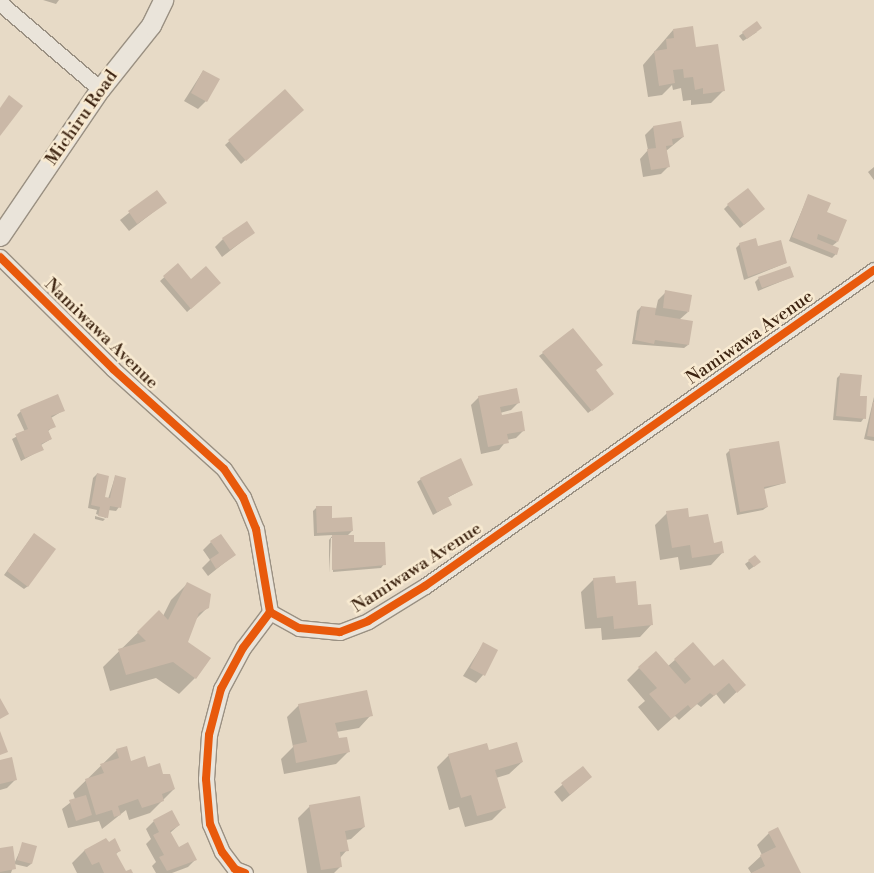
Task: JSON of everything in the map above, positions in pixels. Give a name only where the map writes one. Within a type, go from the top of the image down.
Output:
[{"type":"street","name":"Michiru Road","points":[[0,236],[100,89],[150,25],[163,0]]},
{"type":"street","points":[[0,3],[100,89]]},
{"type":"street","name":"Namiwawa Avenue","points":[[0,257],[113,369],[224,470],[243,497],[256,529],[270,612],[299,628],[340,632],[368,621],[425,586],[874,270]]},
{"type":"street","points":[[236,872],[222,852],[210,824],[206,779],[209,735],[221,688],[243,648],[270,612]]},
{"type":"building","points":[[757,21],[762,28],[747,39],[742,32]]},
{"type":"building","points":[[693,26],[696,47],[718,44],[725,91],[703,94],[703,88],[695,90],[693,77],[684,78],[683,69],[673,70],[675,83],[659,86],[654,51],[667,49],[666,39],[674,38],[673,29]]},
{"type":"building","points":[[203,70],[220,79],[207,102],[191,93]]},
{"type":"building","points":[[285,89],[304,110],[246,161],[228,140]]},
{"type":"building","points":[[9,95],[23,106],[0,136],[0,108]]},
{"type":"building","points":[[681,121],[684,137],[672,139],[673,145],[666,146],[670,167],[651,170],[647,149],[656,148],[653,126]]},
{"type":"building","points":[[748,188],[765,209],[744,225],[727,204]]},
{"type":"building","points":[[157,190],[167,203],[137,224],[128,211]]},
{"type":"building","points":[[808,194],[831,203],[827,212],[847,220],[838,242],[818,234],[817,239],[839,248],[837,255],[792,237]]},
{"type":"building","points":[[247,221],[255,233],[230,250],[222,238]]},
{"type":"building","points":[[756,238],[758,246],[781,240],[787,263],[748,277],[739,243]]},
{"type":"building","points":[[178,263],[191,279],[206,266],[221,283],[191,309],[163,276]]},
{"type":"building","points":[[790,266],[794,277],[762,288],[758,277]]},
{"type":"building","points":[[665,290],[692,295],[689,312],[663,308]]},
{"type":"building","points":[[641,306],[656,308],[655,315],[693,321],[689,345],[655,340],[654,344],[635,340]]},
{"type":"building","points":[[573,328],[603,365],[596,370],[614,394],[592,411],[542,352]]},
{"type":"building","points":[[840,373],[862,375],[860,396],[867,396],[866,419],[836,416]]},
{"type":"building","points":[[517,388],[520,403],[500,407],[502,415],[522,411],[525,431],[507,434],[509,443],[488,447],[478,396]]},
{"type":"building","points":[[58,394],[65,411],[51,416],[56,427],[48,430],[52,439],[41,444],[44,450],[25,458],[15,434],[28,429],[20,410]]},
{"type":"building","points":[[874,402],[874,437],[867,436]]},
{"type":"building","points":[[779,441],[786,483],[764,487],[768,507],[740,512],[729,449]]},
{"type":"building","points":[[461,458],[473,485],[448,497],[452,505],[437,512],[420,478]]},
{"type":"building","points":[[97,473],[109,476],[105,497],[110,498],[115,475],[126,478],[121,508],[110,506],[108,518],[98,516],[100,507],[91,505]]},
{"type":"building","points":[[316,506],[332,506],[332,518],[352,517],[353,531],[317,533]]},
{"type":"building","points":[[688,508],[689,517],[708,514],[714,543],[722,541],[724,553],[692,558],[690,545],[672,548],[666,511]]},
{"type":"building","points":[[34,533],[56,549],[28,587],[7,571]]},
{"type":"building","points":[[221,534],[236,555],[216,569],[210,559],[219,553],[210,541]]},
{"type":"building","points":[[332,535],[354,535],[354,542],[385,542],[386,565],[332,570]]},
{"type":"building","points":[[755,555],[761,562],[754,567],[748,560]]},
{"type":"building","points":[[615,576],[616,583],[636,581],[638,605],[651,604],[653,625],[614,629],[613,616],[597,618],[593,578]]},
{"type":"building","points":[[187,582],[211,594],[209,608],[199,613],[188,642],[211,658],[196,679],[173,662],[126,675],[118,649],[146,641],[137,632],[159,610],[168,620]]},
{"type":"building","points":[[483,642],[498,650],[485,676],[470,668]]},
{"type":"building","points":[[693,642],[714,666],[723,659],[746,685],[737,693],[729,683],[714,696],[710,693],[691,709],[688,705],[671,719],[649,694],[657,688],[638,667],[656,651],[685,684],[691,679],[674,659]]},
{"type":"building","points":[[367,690],[373,716],[335,723],[339,738],[347,737],[350,752],[296,763],[293,745],[307,742],[298,704]]},
{"type":"building","points":[[0,698],[9,714],[0,719]]},
{"type":"building","points":[[0,731],[8,752],[0,755]]},
{"type":"building","points":[[517,742],[523,762],[495,770],[506,808],[477,816],[471,795],[461,798],[448,754],[487,743],[489,750]]},
{"type":"building","points":[[127,746],[131,761],[145,756],[148,767],[160,763],[163,774],[170,774],[175,789],[162,794],[164,801],[142,808],[138,799],[118,806],[121,815],[114,817],[112,810],[96,815],[85,779],[104,773],[100,764],[119,758],[116,749]]},
{"type":"building","points":[[12,757],[17,780],[0,784],[0,760]]},
{"type":"building","points":[[583,766],[592,777],[570,795],[561,783]]},
{"type":"building","points":[[86,795],[92,815],[76,821],[69,800]]},
{"type":"building","points":[[360,796],[365,827],[345,831],[349,851],[340,852],[342,867],[321,870],[309,805]]},
{"type":"building","points":[[172,810],[180,825],[170,831],[179,847],[188,842],[197,860],[167,871],[159,857],[164,855],[153,835],[159,832],[153,820]]},
{"type":"building","points":[[778,827],[801,873],[751,873],[765,866],[760,855],[776,847],[768,832]]},
{"type":"building","points":[[106,838],[109,842],[115,838],[121,851],[116,853],[126,871],[131,869],[133,873],[104,873],[99,862],[92,865],[84,850]]},
{"type":"building","points":[[22,842],[37,846],[32,864],[17,860]]},
{"type":"building","points":[[13,846],[16,869],[0,872],[0,848]]},
{"type":"cycle path","points":[[0,257],[113,369],[224,469],[243,497],[256,529],[270,612],[299,628],[340,632],[368,621],[425,586],[874,270]]},
{"type":"cycle path","points":[[245,873],[235,869],[222,852],[210,824],[206,779],[209,735],[221,689],[243,648],[270,612]]}]
